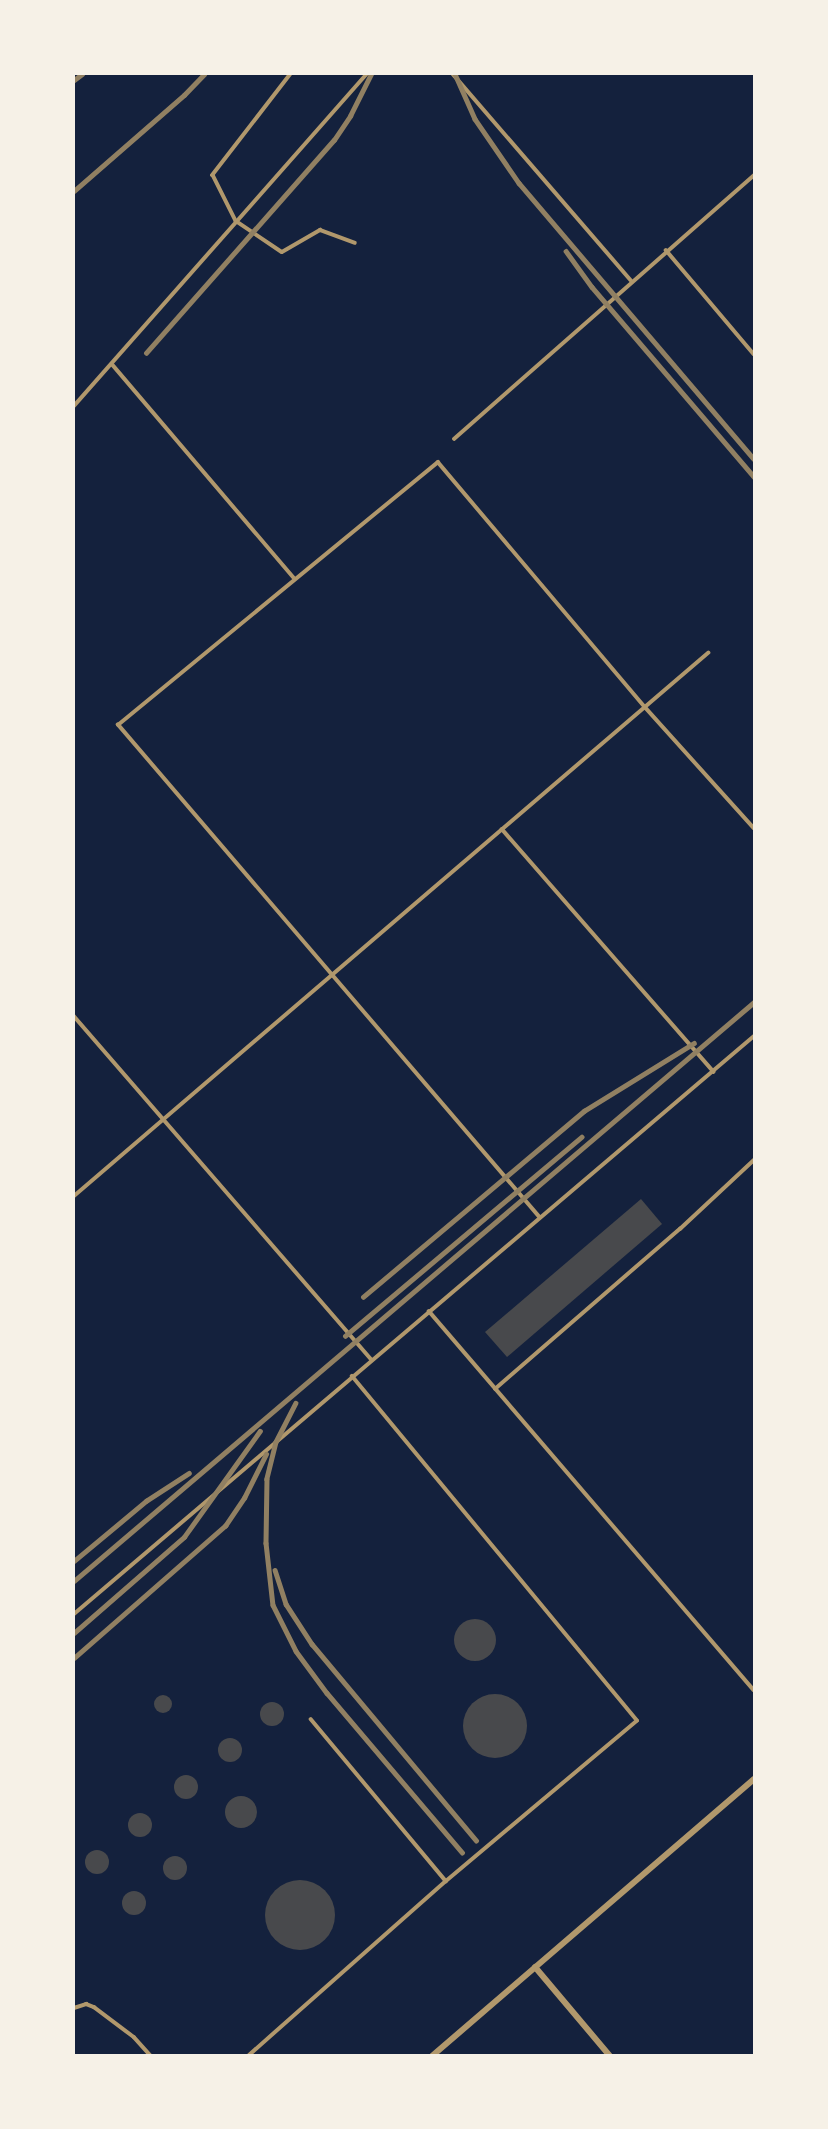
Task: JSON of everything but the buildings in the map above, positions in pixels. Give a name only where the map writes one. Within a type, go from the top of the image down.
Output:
[{"type":"street","points":[[432,2056],[754,1779]]},
{"type":"street","points":[[535,1967],[610,2056]]},
{"type":"lane","points":[[291,74],[213,176],[236,221],[282,253],[320,230],[355,243]]},
{"type":"lane","points":[[74,406],[368,74]]},
{"type":"lane","points":[[453,74],[631,280]]},
{"type":"lane","points":[[454,439],[631,280],[754,175]]},
{"type":"lane","points":[[666,250],[754,354]]},
{"type":"lane","points":[[112,364],[295,579]]},
{"type":"lane","points":[[540,1218],[118,724],[438,462],[645,707],[754,828]]},
{"type":"lane","points":[[74,1196],[708,653]]},
{"type":"lane","points":[[502,830],[714,1072]]},
{"type":"lane","points":[[74,1016],[372,1360]]},
{"type":"lane","points":[[74,1614],[754,1036]]},
{"type":"lane","points":[[495,1389],[680,1229],[754,1160]]},
{"type":"lane","points":[[429,1311],[754,1690]]},
{"type":"lane","points":[[248,2056],[446,1881],[637,1721],[352,1377]]},
{"type":"lane","points":[[310,1719],[446,1881]]},
{"type":"lane","points":[[74,2008],[86,2004],[94,2007],[134,2037],[151,2056]]},
{"type":"railway","points":[[74,80],[82,74]]},
{"type":"railway","points":[[74,191],[184,95],[204,74]]},
{"type":"railway","points":[[146,353],[334,140],[350,116],[371,74]]},
{"type":"railway","points":[[455,74],[475,119],[519,183],[754,459]]},
{"type":"railway","points":[[566,251],[592,287],[754,477]]},
{"type":"railway","points":[[74,1581],[754,1002]]},
{"type":"railway","points":[[363,1297],[584,1111],[694,1043]]},
{"type":"railway","points":[[345,1336],[581,1137]]},
{"type":"railway","points":[[296,1403],[276,1442],[267,1479],[266,1543],[273,1605],[296,1651],[327,1693],[462,1852]]},
{"type":"railway","points":[[74,1633],[184,1537],[260,1431]]},
{"type":"railway","points":[[74,1658],[225,1526],[244,1498],[266,1454]]},
{"type":"railway","points":[[74,1561],[146,1501],[189,1473]]},
{"type":"railway","points":[[275,1570],[286,1604],[312,1644],[476,1840]]}]
